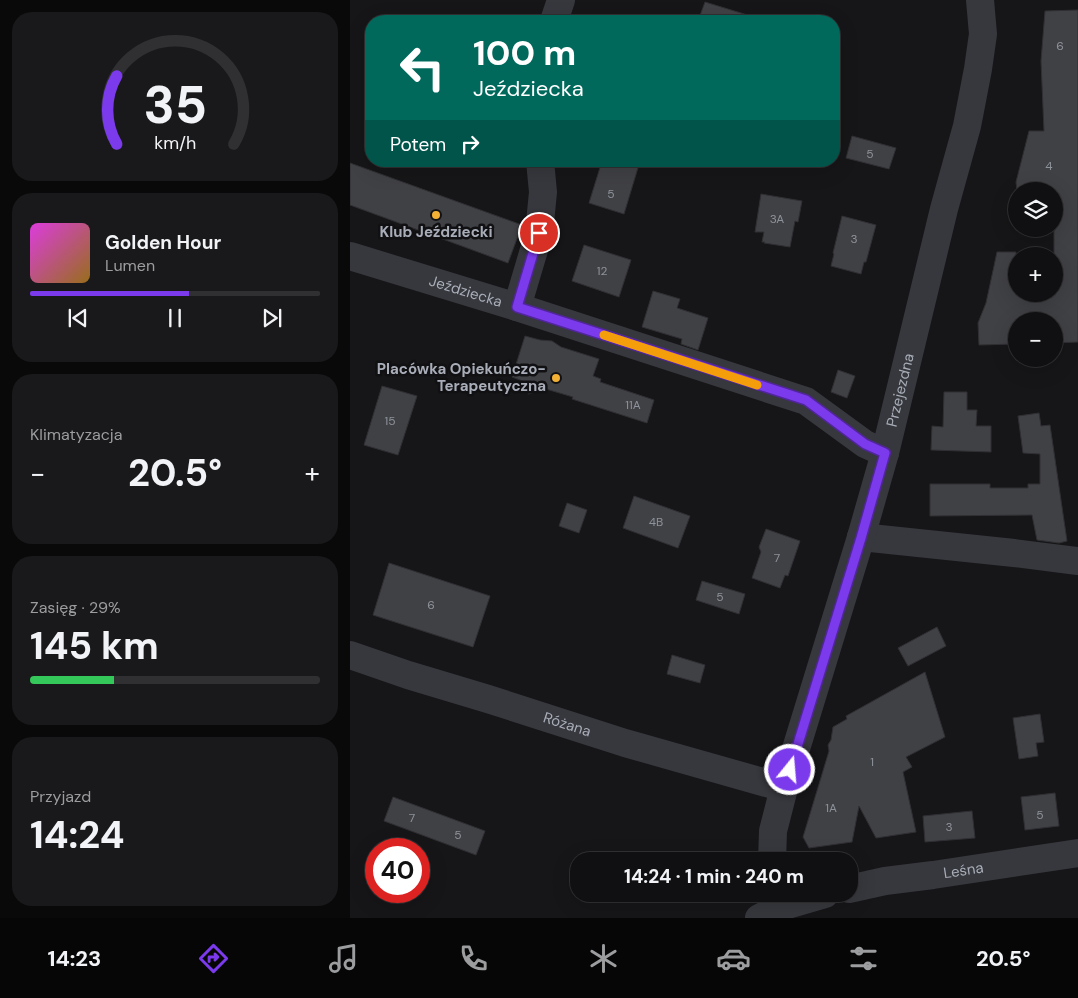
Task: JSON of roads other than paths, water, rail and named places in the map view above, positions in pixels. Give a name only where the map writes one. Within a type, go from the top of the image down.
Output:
[{"type":"street","points":[[556,15],[561,0]]},
{"type":"street","name":"Przejezdna","points":[[772,852],[773,831],[784,788],[861,538],[885,453],[944,209],[967,126],[978,69],[982,34],[980,0]]},
{"type":"street","points":[[517,307],[539,233],[542,192],[540,167]]},
{"type":"street","name":"Jeździecka","points":[[350,256],[517,307],[806,400],[865,444],[885,453]]},
{"type":"street","points":[[861,538],[1078,561]]},
{"type":"street","name":"Różana","points":[[350,656],[626,742],[784,788]]},
{"type":"street","name":"Leśna","points":[[858,887],[885,881],[1078,853]]},
{"type":"street","points":[[759,918],[779,902]]},
{"type":"place","name":"Klub Jeździecki","points":[[436,215]]},
{"type":"place","name":"Placówka Opiekuńczo- Terapeutyczna","points":[[556,378]]}]
